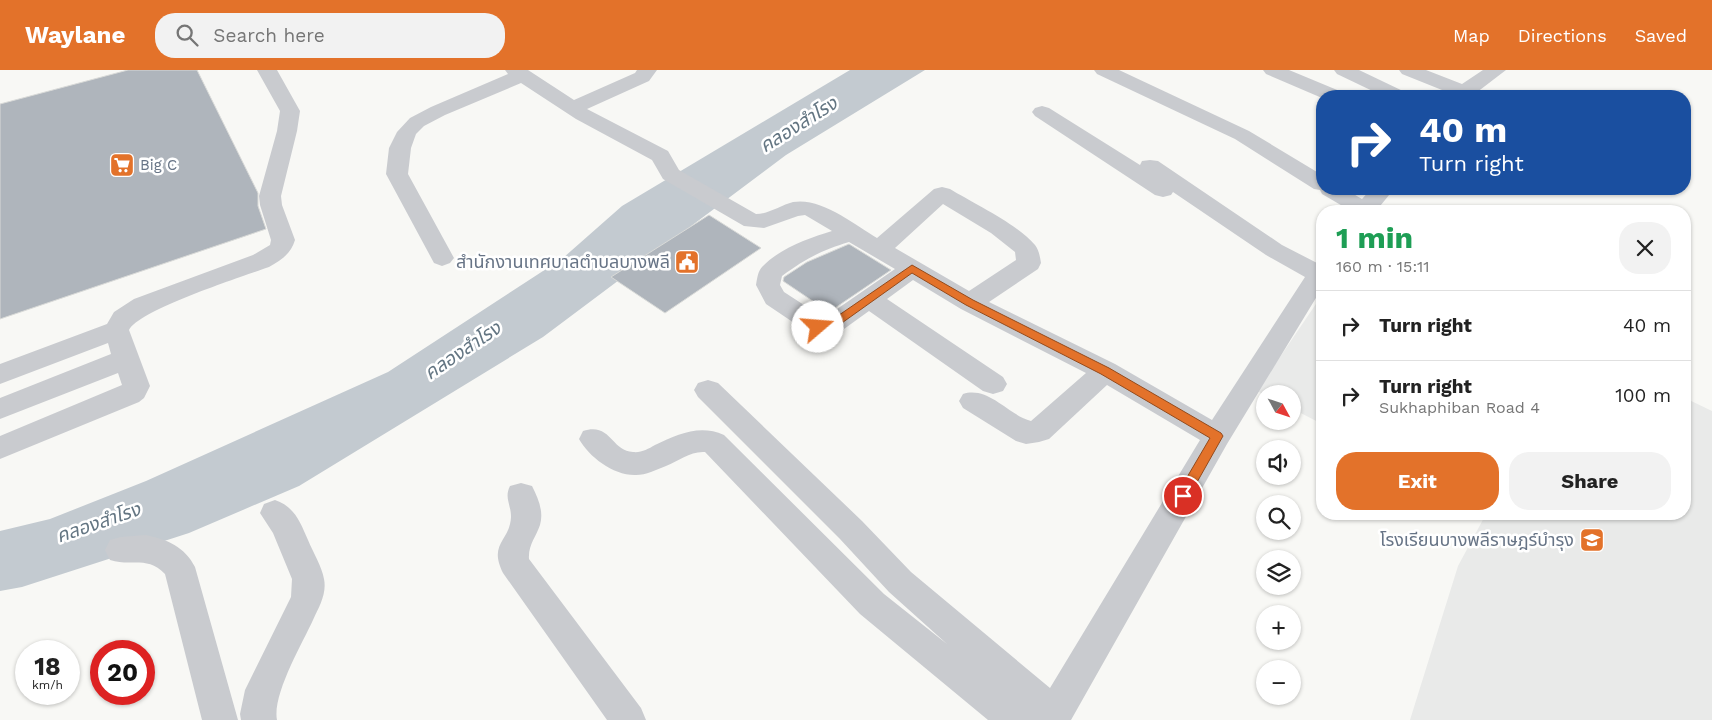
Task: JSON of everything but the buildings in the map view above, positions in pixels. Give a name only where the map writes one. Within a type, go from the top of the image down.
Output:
[{"type":"street","points":[[0,374],[116,330],[123,318],[136,309],[261,261],[274,254],[282,246],[283,240],[271,205],[270,196],[290,112],[267,70]]},
{"type":"street","points":[[574,108],[642,77],[647,70]]},
{"type":"street","points":[[1104,70],[1242,135],[1316,180]]},
{"type":"street","points":[[1273,70],[1321,90]]},
{"type":"street","points":[[1344,70],[1386,90]]},
{"type":"street","points":[[1409,70],[1453,90]]},
{"type":"street","points":[[1468,90],[1496,70]]},
{"type":"street","points":[[442,258],[397,174],[400,148],[407,132],[417,122],[519,73],[574,108],[660,156],[671,174],[737,214],[752,221],[764,221],[794,209],[807,208],[970,303],[1105,371],[1217,436]]},
{"type":"street","points":[[1042,112],[1185,204],[1191,205],[1202,202]]},
{"type":"street","points":[[1150,166],[1274,250],[1316,270]]},
{"type":"street","points":[[879,249],[942,194],[999,228],[1026,249],[1029,263],[970,303]]},
{"type":"street","points":[[1340,195],[1357,205]]},
{"type":"street","points":[[1369,205],[1378,195]]},
{"type":"street","points":[[852,233],[813,245],[770,272],[768,285],[775,298],[818,327],[828,328],[912,269]]},
{"type":"street","points":[[708,390],[851,530],[900,582],[1052,717],[1217,436],[1316,280]]},
{"type":"street","points":[[869,299],[983,393],[1026,433],[1039,431],[1105,371]]},
{"type":"street","points":[[0,448],[129,395],[134,391],[136,386],[116,330]]},
{"type":"street","points":[[0,409],[125,359]]},
{"type":"street","points":[[593,439],[615,457],[626,463],[638,465],[698,440],[711,441],[722,449],[872,604],[1016,720]]},
{"type":"street","points":[[521,495],[526,506],[527,517],[524,530],[513,545],[514,564],[628,720]]},
{"type":"street","points":[[260,720],[258,714],[263,690],[294,630],[307,598],[308,579],[286,526],[275,513]]},
{"type":"street","points":[[121,550],[140,548],[156,551],[169,556],[179,567],[220,720]]},
{"type":"shaded area","points":[[1316,304],[1316,421],[1301,413],[1301,385],[1261,385]]},
{"type":"shaded area","name":"โรงเรียนบางพลีราษฎร์บำรุง","points":[[1691,401],[1712,411],[1712,720],[1410,720],[1458,566],[1483,520],[1691,520]]},
{"type":"water","name":"คลองสำโรง","points":[[850,70],[925,70],[786,155],[543,337],[299,486],[189,533],[22,587],[0,591],[0,531],[50,519],[146,481],[388,372],[563,258],[622,206]]},
{"type":"place","name":"Big C","points":[[122,165]]},
{"type":"place","name":"สำนักงานเทศบาลตำบลบางพลี","points":[[687,262]]},
{"type":"place","name":"โรงเรียนบางพลีราษฎร์บำรุง","points":[[1592,540]]},
{"type":"route","points":[[818,327],[828,328],[912,269],[970,303],[1105,371],[1217,436],[1183,496]]}]
